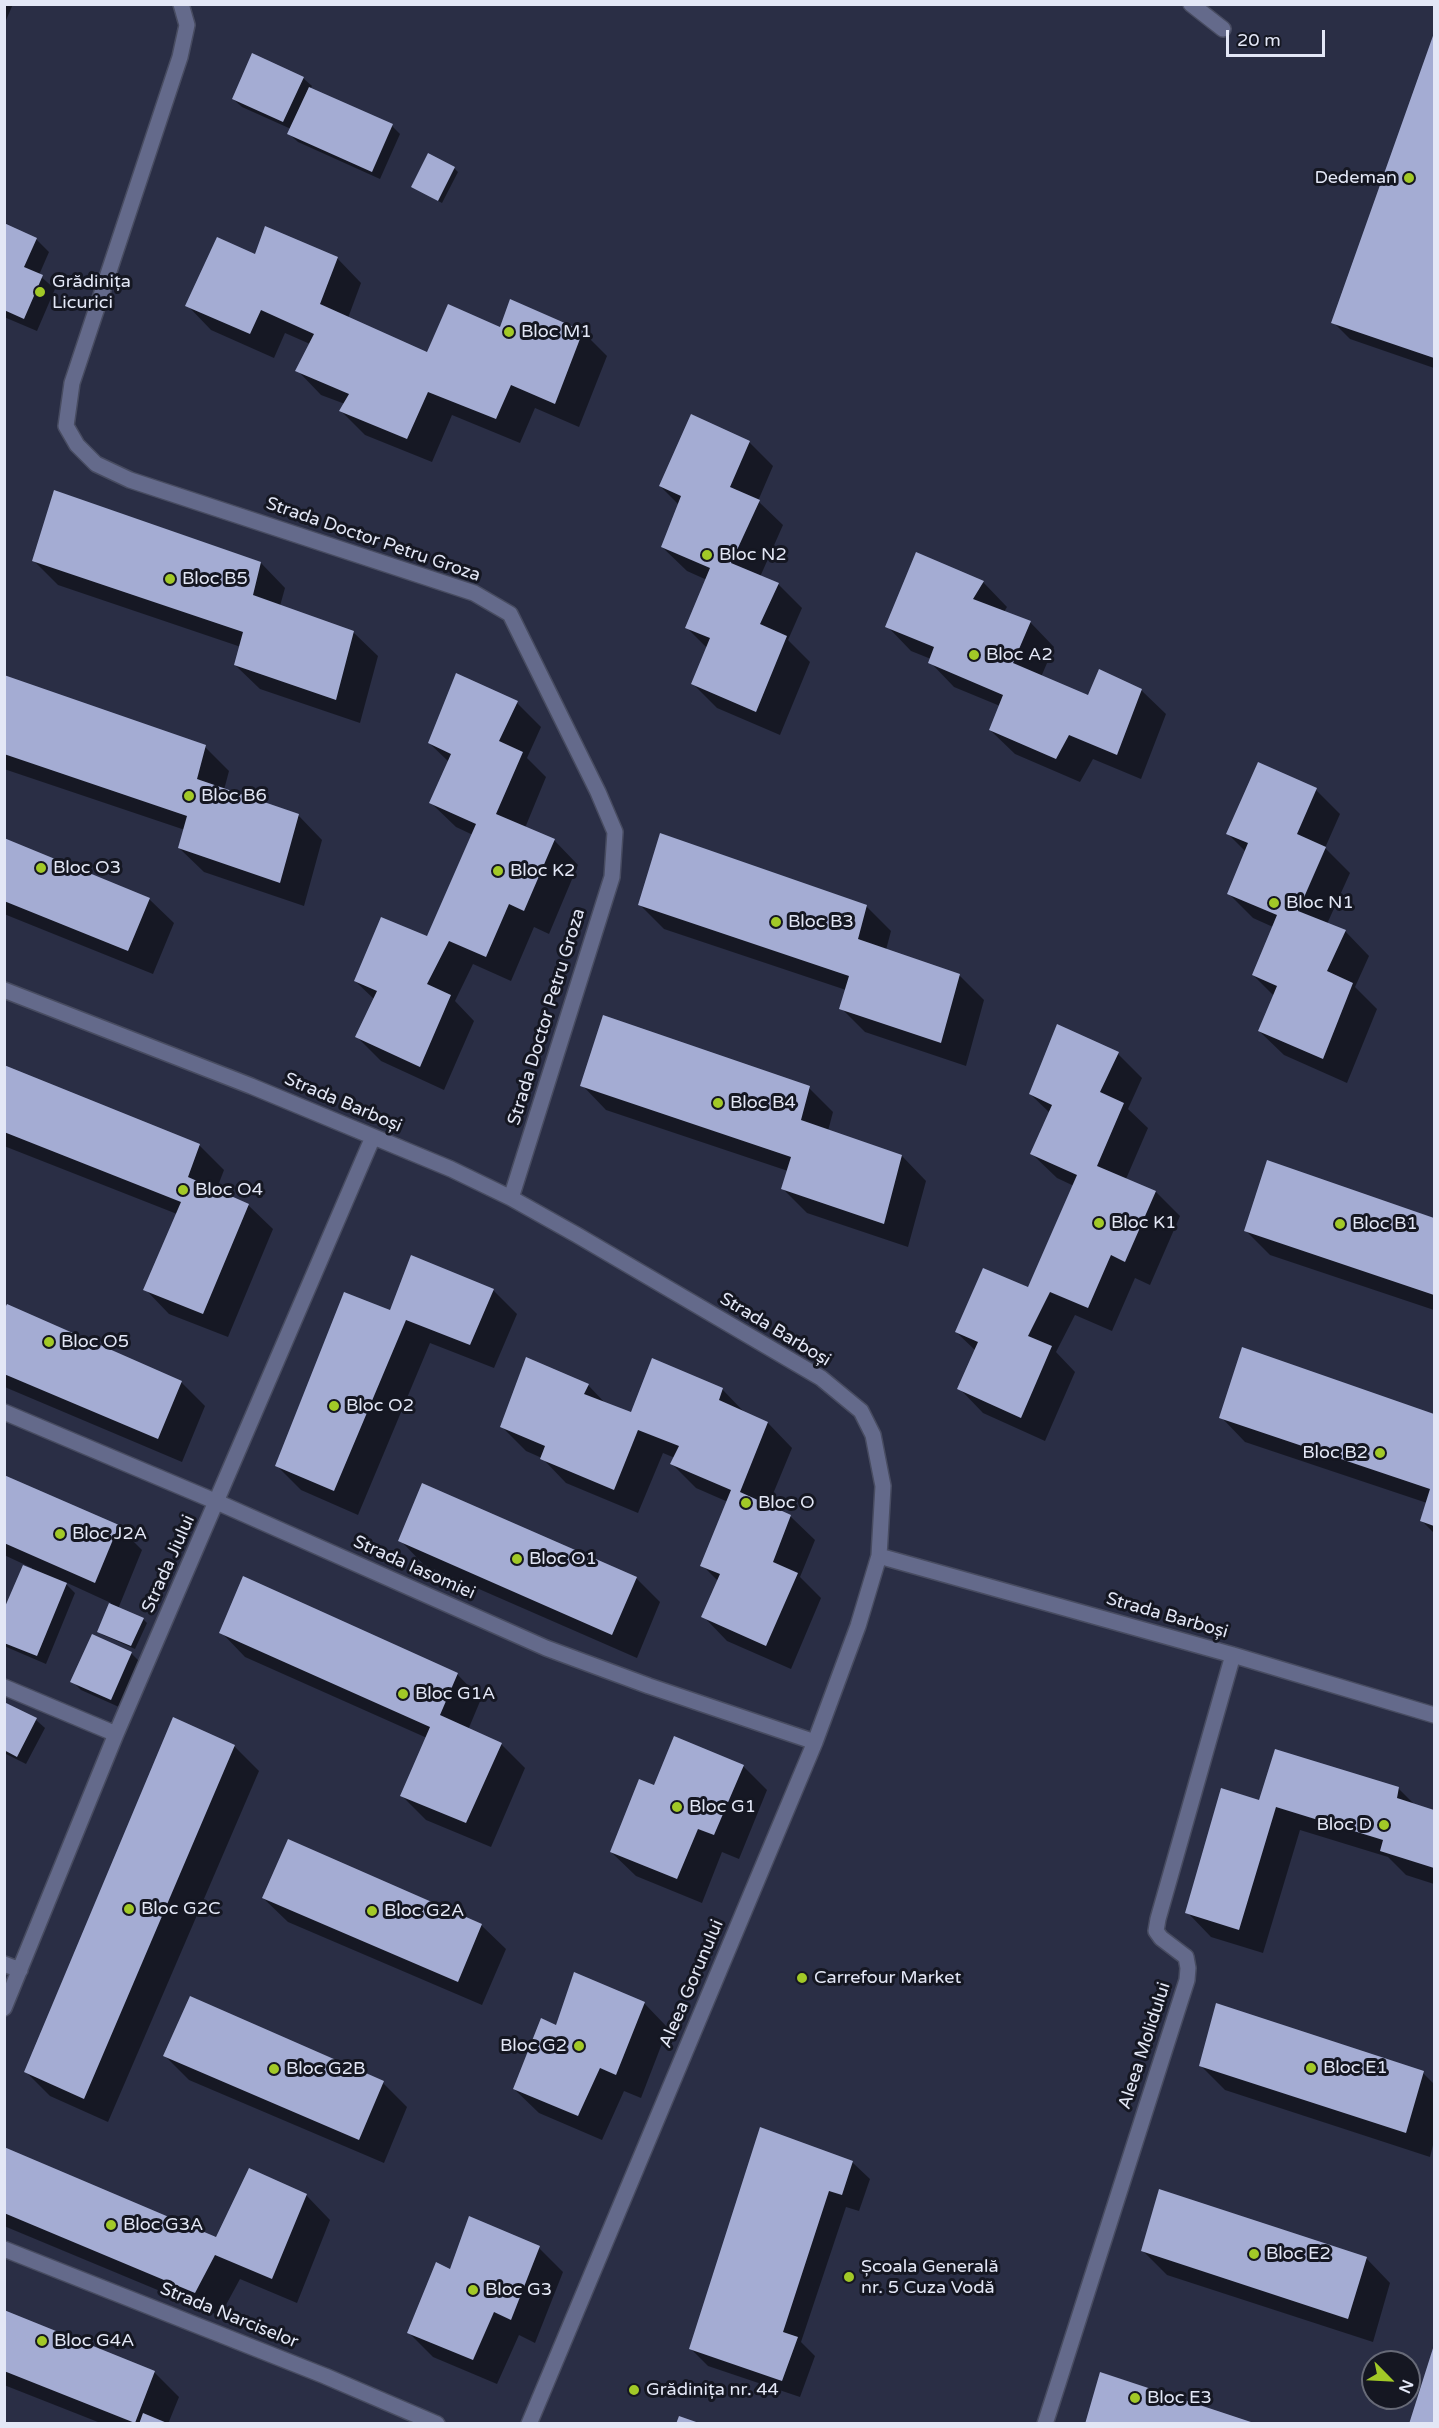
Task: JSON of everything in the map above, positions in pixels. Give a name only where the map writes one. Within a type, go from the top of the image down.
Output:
[{"type":"street","name":"Strada Doctor Petru Groza","points":[[181,4],[187,25],[180,57],[72,383],[67,405],[66,426],[77,445],[96,464],[130,480],[474,593],[510,614],[598,792],[615,832],[612,877],[511,1198]]},
{"type":"street","points":[[1191,4],[1223,29]]},
{"type":"street","name":"Strada Barboși","points":[[4,990],[251,1086],[451,1169],[511,1198],[821,1378],[861,1411],[873,1434],[883,1486],[879,1556],[1233,1655],[1434,1716]]},
{"type":"street","name":"Strada Jiului","points":[[4,2008],[116,1734],[218,1502],[373,1137]]},
{"type":"street","name":"Strada Iasomiei","points":[[4,1412],[218,1502],[546,1648],[639,1683],[815,1742]]},
{"type":"street","name":"Aleea Gorunului","points":[[529,2424],[815,1742],[858,1626],[879,1556]]},
{"type":"street","name":"Aleea Molidului","points":[[1045,2424],[1187,1980],[1185,1957],[1161,1938],[1156,1931],[1233,1655]]},
{"type":"street","points":[[4,1687],[116,1734]]},
{"type":"street","points":[[4,1964],[20,1970]]},
{"type":"street","name":"Strada Narciselor","points":[[4,2249],[314,2371],[437,2424]]},
{"type":"building","name":"Dedeman","points":[[1434,33],[1434,358],[1331,323]]},
{"type":"building","points":[[252,53],[304,77],[283,122],[232,99]]},
{"type":"building","points":[[309,87],[393,124],[372,172],[287,134]]},
{"type":"building","points":[[428,153],[455,167],[438,201],[411,187]]},
{"type":"building","points":[[4,223],[37,238],[24,267],[43,275],[24,319],[4,310]]},
{"type":"building","name":"Bloc M1","points":[[265,226],[338,257],[320,304],[427,352],[448,304],[500,327],[510,299],[583,331],[555,404],[511,385],[496,419],[428,392],[407,439],[339,411],[349,394],[295,371],[314,334],[261,310],[250,334],[185,306],[217,237],[255,254]]},
{"type":"building","name":"Bloc N2","points":[[691,414],[750,441],[730,487],[760,500],[731,563],[779,583],[760,624],[787,636],[756,712],[691,684],[710,638],[685,628],[710,568],[661,547],[681,496],[659,486]]},
{"type":"building","name":"Bloc B5","points":[[54,490],[261,562],[253,595],[354,631],[336,700],[234,665],[243,632],[32,561]]},
{"type":"building","name":"Bloc A2","points":[[916,552],[984,581],[973,599],[1031,621],[1013,663],[1088,695],[1099,669],[1142,689],[1117,755],[1069,735],[1056,759],[989,730],[1003,695],[928,663],[934,647],[885,627]]},
{"type":"building","name":"Bloc K2","points":[[456,673],[518,701],[499,741],[523,752],[496,814],[555,839],[524,911],[509,904],[486,957],[449,941],[427,984],[451,995],[420,1067],[355,1037],[377,991],[354,981],[381,917],[427,936],[476,824],[429,803],[451,754],[428,743]]},
{"type":"building","name":"Bloc B6","points":[[4,675],[206,745],[197,779],[299,814],[280,883],[178,848],[187,816],[4,754]]},
{"type":"building","name":"Bloc N1","points":[[1258,762],[1317,788],[1297,834],[1326,847],[1298,911],[1346,930],[1327,971],[1353,983],[1323,1059],[1258,1031],[1277,986],[1252,975],[1277,915],[1227,894],[1248,843],[1226,834]]},
{"type":"building","name":"Bloc B3","points":[[660,833],[867,905],[858,939],[960,974],[941,1043],[839,1009],[849,976],[638,905]]},
{"type":"building","name":"Bloc O3","points":[[4,838],[150,898],[128,951],[4,901]]},
{"type":"building","name":"Bloc B4","points":[[603,1015],[810,1086],[801,1120],[902,1155],[884,1224],[781,1189],[791,1157],[580,1086]]},
{"type":"building","name":"Bloc K1","points":[[1057,1024],[1119,1052],[1100,1092],[1124,1103],[1097,1166],[1156,1191],[1125,1262],[1111,1255],[1088,1308],[1050,1292],[1028,1336],[1052,1346],[1021,1418],[957,1389],[978,1342],[955,1332],[983,1268],[1028,1287],[1077,1175],[1030,1154],[1052,1105],[1029,1094]]},
{"type":"building","name":"Bloc O4","points":[[4,1065],[200,1144],[188,1177],[249,1204],[203,1314],[143,1290],[181,1202],[4,1132]]},
{"type":"building","name":"Bloc B1","points":[[1267,1160],[1434,1218],[1434,1295],[1244,1231]]},
{"type":"building","name":"Bloc O2","points":[[411,1255],[494,1289],[470,1345],[406,1320],[334,1491],[275,1466],[344,1292],[390,1310]]},
{"type":"building","name":"Bloc O5","points":[[7,1304],[182,1381],[158,1439],[4,1374],[4,1310]]},
{"type":"building","name":"Bloc B2","points":[[1242,1347],[1434,1414],[1434,1526],[1420,1521],[1430,1489],[1219,1418]]},
{"type":"building","name":"Bloc O","points":[[526,1357],[589,1384],[584,1394],[631,1412],[652,1358],[723,1388],[719,1400],[768,1422],[740,1492],[791,1515],[773,1562],[798,1573],[766,1646],[701,1617],[720,1574],[700,1566],[731,1490],[670,1464],[679,1446],[638,1430],[614,1490],[540,1459],[545,1446],[500,1427]]},
{"type":"building","name":"Bloc J2A","points":[[4,1475],[119,1525],[95,1583],[4,1543]]},
{"type":"building","name":"Bloc O1","points":[[422,1483],[637,1577],[612,1635],[398,1541]]},
{"type":"building","points":[[23,1565],[67,1583],[37,1656],[4,1643],[4,1609]]},
{"type":"building","name":"Bloc G1A","points":[[243,1576],[458,1673],[440,1715],[502,1743],[466,1823],[400,1796],[430,1727],[219,1633]]},
{"type":"building","points":[[109,1603],[144,1618],[131,1646],[97,1632]]},
{"type":"building","points":[[92,1634],[132,1652],[111,1700],[70,1682]]},
{"type":"building","points":[[4,1702],[37,1718],[17,1757],[4,1750]]},
{"type":"building","name":"Bloc G2C","points":[[173,1717],[235,1745],[84,2099],[24,2072]]},
{"type":"building","name":"Bloc G1","points":[[674,1736],[744,1765],[714,1835],[698,1829],[677,1879],[610,1852],[639,1779],[654,1785]]},
{"type":"building","name":"Bloc D","points":[[1275,1749],[1399,1787],[1397,1798],[1434,1810],[1434,1868],[1380,1851],[1383,1840],[1276,1807],[1239,1930],[1185,1913],[1221,1788],[1259,1800]]},
{"type":"building","name":"Bloc G2A","points":[[288,1839],[482,1924],[458,1982],[262,1898]]},
{"type":"building","name":"Bloc G2","points":[[574,1972],[645,2002],[616,2075],[600,2068],[578,2116],[513,2089],[541,2018],[556,2025]]},
{"type":"building","name":"Bloc G2B","points":[[190,1996],[384,2081],[359,2140],[163,2056]]},
{"type":"building","name":"Bloc E1","points":[[1216,2003],[1424,2071],[1406,2133],[1199,2066]]},
{"type":"building","points":[[760,2127],[853,2161],[842,2195],[829,2191],[783,2332],[798,2337],[782,2381],[689,2349]]},
{"type":"building","name":"Bloc G3A","points":[[4,2147],[216,2237],[249,2168],[307,2194],[272,2279],[215,2255],[195,2293],[4,2213]]},
{"type":"building","name":"Bloc E2","points":[[1159,2189],[1367,2257],[1348,2319],[1141,2251]]},
{"type":"building","name":"Bloc G3","points":[[469,2216],[540,2246],[511,2320],[494,2312],[473,2360],[407,2333],[436,2262],[450,2269]]},
{"type":"building","name":"Bloc G4A","points":[[4,2310],[155,2371],[135,2423],[4,2371]]},
{"type":"building","points":[[1434,2345],[1434,2424],[1409,2424],[1413,2410],[1421,2410],[1421,2386]]},
{"type":"building","name":"Bloc E3","points":[[1100,2372],[1254,2423],[1254,2424],[1085,2424]]},
{"type":"building","points":[[143,2413],[167,2423],[167,2424],[139,2424]]},
{"type":"building","points":[[679,2416],[699,2423],[699,2424],[676,2424]]},
{"type":"place","name":"Dedeman","points":[[1409,178]]},
{"type":"place","name":"Grădinița Licurici","points":[[40,292]]},
{"type":"place","name":"Bloc M1","points":[[509,332]]},
{"type":"place","name":"Bloc N2","points":[[707,555]]},
{"type":"place","name":"Bloc B5","points":[[170,579]]},
{"type":"place","name":"Bloc A2","points":[[974,655]]},
{"type":"place","name":"Bloc B6","points":[[189,796]]},
{"type":"place","name":"Bloc O3","points":[[41,868]]},
{"type":"place","name":"Bloc K2","points":[[498,871]]},
{"type":"place","name":"Bloc N1","points":[[1274,903]]},
{"type":"place","name":"Bloc B3","points":[[776,922]]},
{"type":"place","name":"Bloc B4","points":[[718,1103]]},
{"type":"place","name":"Bloc O4","points":[[183,1190]]},
{"type":"place","name":"Bloc K1","points":[[1099,1223]]},
{"type":"place","name":"Bloc B1","points":[[1340,1224]]},
{"type":"place","name":"Bloc O5","points":[[49,1342]]},
{"type":"place","name":"Bloc O2","points":[[334,1406]]},
{"type":"place","name":"Bloc B2","points":[[1380,1453]]},
{"type":"place","name":"Bloc O","points":[[746,1503]]},
{"type":"place","name":"Bloc J2A","points":[[60,1534]]},
{"type":"place","name":"Bloc O1","points":[[517,1559]]},
{"type":"place","name":"Bloc G1A","points":[[403,1694]]},
{"type":"place","name":"Bloc G1","points":[[677,1807]]},
{"type":"place","name":"Bloc D","points":[[1384,1825]]},
{"type":"place","name":"Bloc G2C","points":[[129,1909]]},
{"type":"place","name":"Bloc G2A","points":[[372,1911]]},
{"type":"place","name":"Carrefour Market","points":[[802,1978]]},
{"type":"place","name":"Bloc G2","points":[[579,2046]]},
{"type":"place","name":"Bloc E1","points":[[1311,2068]]},
{"type":"place","name":"Bloc G2B","points":[[274,2069]]},
{"type":"place","name":"Bloc G3A","points":[[111,2225]]},
{"type":"place","name":"Bloc E2","points":[[1254,2254]]},
{"type":"place","name":"Școala Generală nr. 5 Cuza Vodă","points":[[849,2277]]},
{"type":"place","name":"Bloc G3","points":[[473,2290]]},
{"type":"place","name":"Bloc G4A","points":[[42,2341]]},
{"type":"place","name":"Grădinița nr. 44","points":[[634,2390]]},
{"type":"place","name":"Bloc E3","points":[[1135,2398]]}]
